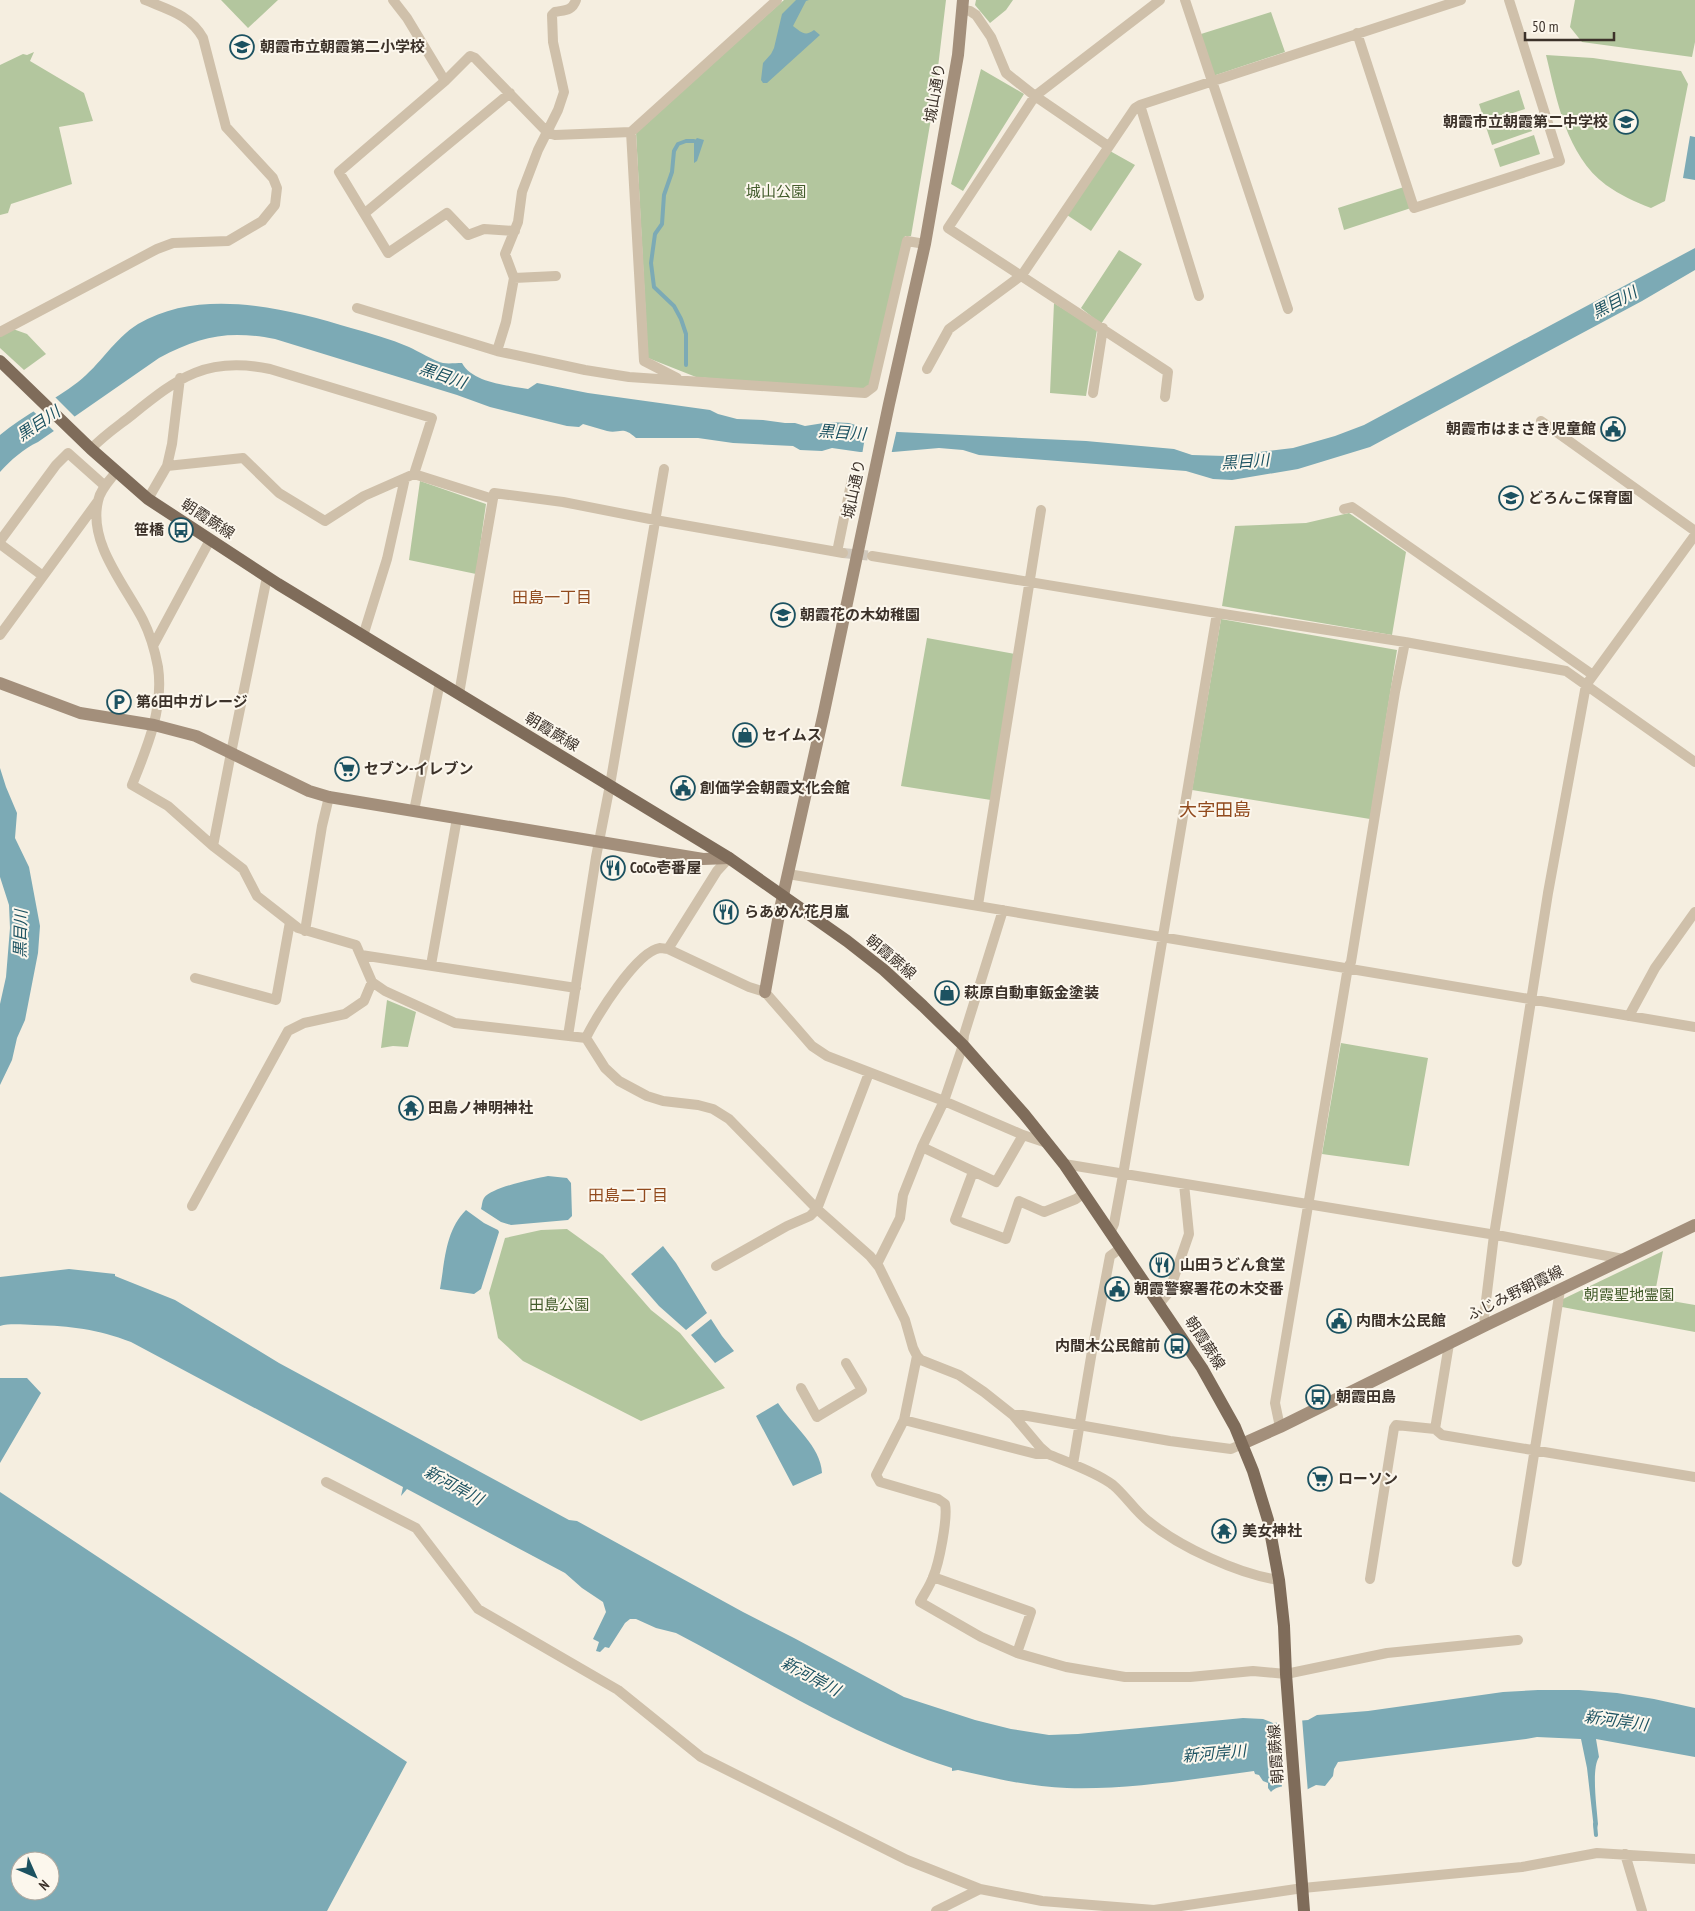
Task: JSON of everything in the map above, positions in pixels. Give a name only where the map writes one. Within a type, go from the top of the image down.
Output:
[{"type":"main road","name":"朝霞蕨線","points":[[0,361],[87,445],[148,499],[267,577],[729,858],[783,895],[884,970],[963,1045],[1004,1090],[1064,1164],[1213,1385],[1253,1471],[1268,1520],[1279,1580],[1284,1626],[1286,1679],[1304,1911]]},
{"type":"street","points":[[0,332],[173,242],[228,241],[262,221],[276,205],[277,188],[273,178],[226,127],[203,38],[197,28],[189,19],[145,0]]},
{"type":"street","points":[[393,0],[407,18],[446,81]]},
{"type":"street","points":[[497,350],[506,322],[514,278],[505,254],[515,231],[522,192],[538,150],[548,133],[564,92],[552,42],[552,15],[555,12],[574,7],[576,0]]},
{"type":"street","points":[[515,231],[484,229],[468,235],[447,213],[388,253],[338,172],[446,81],[470,56],[475,58],[548,133],[556,135],[631,132],[777,0]]},
{"type":"street","points":[[1160,0],[1035,96],[948,228],[1168,372],[1165,397]]},
{"type":"street","points":[[1185,0],[1288,309]]},
{"type":"street","points":[[927,369],[949,329],[1022,275],[1108,146],[1135,108],[1140,104],[1460,0]]},
{"type":"street","points":[[1358,33],[1414,208],[1560,161],[1509,0]]},
{"type":"street","points":[[963,5],[976,15],[991,37],[1006,74],[1108,146]]},
{"type":"street","name":"城山通り","points":[[765,992],[783,895],[888,404],[925,244],[958,56],[963,5]]},
{"type":"street","points":[[364,213],[510,93]]},
{"type":"street","points":[[1140,104],[1199,296]]},
{"type":"street","points":[[631,132],[644,361],[682,380]]},
{"type":"street","points":[[357,308],[497,350],[603,373],[629,377],[865,393],[873,387],[907,241],[925,244]]},
{"type":"street","points":[[514,278],[556,276]]},
{"type":"street","points":[[1093,394],[1103,328]]},
{"type":"street","points":[[87,445],[180,378],[197,371],[222,365],[246,364],[270,369],[432,418],[410,476],[363,636]]},
{"type":"street","points":[[148,499],[167,466],[172,444],[180,378]]},
{"type":"street","points":[[1541,421],[1695,530]]},
{"type":"street","points":[[43,576],[0,543],[56,465],[68,453],[105,486]]},
{"type":"street","points":[[167,466],[243,458],[279,493],[325,521],[364,496],[410,476],[493,499]]},
{"type":"street","points":[[568,1036],[598,842],[610,785],[664,469]]},
{"type":"street","points":[[0,635],[98,501],[105,486],[116,472]]},
{"type":"street","points":[[459,694],[494,493],[563,502],[840,552],[852,479]]},
{"type":"street","points":[[98,501],[97,528],[103,548],[120,583],[143,620],[152,646],[159,681],[154,725],[132,785],[168,806],[213,846],[243,868],[257,896],[290,922],[305,931],[356,945],[372,982],[385,991],[455,1023],[586,1038]]},
{"type":"street","points":[[1344,509],[1352,507],[1593,675]]},
{"type":"street","points":[[978,905],[1041,510]]},
{"type":"street","points":[[1486,1325],[1484,1317],[1494,1235],[1548,893],[1586,685],[1695,535]]},
{"type":"street","points":[[152,646],[210,540]]},
{"type":"street","points":[[872,556],[1405,642],[1566,671],[1695,762]]},
{"type":"street","points":[[213,846],[267,577]]},
{"type":"street","points":[[1110,1233],[1114,1224],[1123,1175],[1217,613]]},
{"type":"street","points":[[1280,1427],[1275,1402],[1405,642]]},
{"type":"street","points":[[414,811],[440,682]]},
{"type":"street","points":[[0,683],[80,714],[154,725],[196,736],[309,791],[329,797],[703,859],[729,858]]},
{"type":"street","points":[[305,931],[322,826],[329,797]]},
{"type":"street","points":[[431,965],[457,818]]},
{"type":"street","points":[[668,949],[717,871],[729,858]]},
{"type":"street","points":[[788,874],[1695,1027]]},
{"type":"street","points":[[877,1264],[900,1218],[903,1195],[922,1147],[944,1101],[963,1045],[964,1035],[1003,910]]},
{"type":"street","points":[[1630,1016],[1655,968],[1695,912]]},
{"type":"street","points":[[195,978],[276,1000],[290,922]]},
{"type":"street","points":[[586,1038],[610,996],[629,972],[651,952],[660,948],[668,949],[765,992],[812,1046],[827,1056],[944,1101],[1023,1136],[1047,1143]]},
{"type":"street","points":[[361,954],[576,988]]},
{"type":"street","points":[[192,1206],[288,1031],[304,1023],[345,1014],[364,1001],[372,982]]},
{"type":"street","points":[[586,1038],[605,1068],[619,1080],[647,1096],[663,1101],[698,1104],[712,1109],[729,1120],[817,1210],[877,1264],[906,1320],[917,1356],[904,1420],[876,1475],[880,1482],[938,1499],[944,1504],[944,1523],[938,1560],[933,1577],[920,1602],[982,1637],[1017,1653],[1073,1668],[1125,1677],[1190,1677],[1253,1671],[1286,1679],[1387,1653],[1518,1640]]},
{"type":"street","points":[[716,1266],[787,1226],[810,1216],[817,1210],[869,1073]]},
{"type":"street","points":[[922,1147],[996,1182],[1023,1136]]},
{"type":"street","points":[[1064,1164],[1494,1235],[1623,1259]]},
{"type":"street","points":[[973,1172],[955,1220],[1006,1239],[1018,1201],[1044,1212],[1076,1199],[1083,1194]]},
{"type":"street","points":[[1159,1304],[1169,1292],[1189,1234],[1184,1184]]},
{"type":"street","name":"ふじみ野朝霞線","points":[[1242,1444],[1695,1225]]},
{"type":"street","points":[[1073,1464],[1110,1256],[1120,1248]]},
{"type":"street","points":[[1517,1562],[1560,1290]]},
{"type":"street","points":[[1435,1429],[1449,1344]]},
{"type":"street","points":[[917,1356],[926,1363],[959,1375],[984,1392],[1013,1415],[1048,1454],[1073,1464],[1113,1485],[1148,1522],[1187,1547],[1235,1567],[1266,1578],[1279,1580]]},
{"type":"street","points":[[801,1388],[817,1417],[862,1390],[846,1363]]},
{"type":"street","points":[[1013,1415],[1230,1449],[1242,1444]]},
{"type":"street","points":[[904,1420],[1036,1454],[1048,1454]]},
{"type":"street","points":[[1370,1579],[1396,1425],[1435,1429],[1442,1435],[1695,1477]]},
{"type":"street","points":[[326,1482],[416,1528],[478,1609],[618,1690],[701,1757],[907,1860],[980,1890],[1042,1906],[1154,1911],[1302,1882],[1522,1867],[1596,1853],[1695,1859]]},
{"type":"street","points":[[933,1577],[1031,1612],[1017,1653]]},
{"type":"street","points":[[1626,1854],[1642,1911]]},
{"type":"street","points":[[936,1911],[980,1890]]},
{"type":"green space","points":[[221,0],[278,0],[248,28]]},
{"type":"green space","name":"城山公園","points":[[784,0],[946,0],[934,101],[911,236],[905,236],[871,385],[863,391],[696,377],[648,358],[636,132]]},
{"type":"green space","points":[[976,0],[1013,0],[1006,10],[990,23],[975,5]]},
{"type":"green space","points":[[1575,0],[1695,0],[1695,42],[1692,57],[1582,42],[1570,27]]},
{"type":"green space","points":[[1271,12],[1285,52],[1213,76],[1201,34]]},
{"type":"green space","points":[[34,52],[30,61],[84,93],[93,121],[59,127],[72,184],[11,204],[8,213],[0,215],[0,65],[23,54],[27,55]]},
{"type":"green space","points":[[1546,55],[1593,58],[1681,71],[1688,84],[1665,201],[1651,208],[1645,206],[1611,189],[1592,173],[1572,143],[1565,126]]},
{"type":"green space","points":[[981,69],[1024,94],[963,191],[951,184]]},
{"type":"green space","points":[[1519,90],[1525,109],[1485,122],[1479,104]]},
{"type":"green space","points":[[1526,113],[1532,131],[1492,145],[1486,127]]},
{"type":"green space","points":[[1534,135],[1540,154],[1500,167],[1494,149]]},
{"type":"green space","points":[[1110,151],[1135,165],[1091,231],[1067,215]]},
{"type":"green space","points":[[1404,187],[1411,208],[1344,230],[1338,208]]},
{"type":"green space","points":[[1119,250],[1142,264],[1101,324],[1081,308]]},
{"type":"green space","points":[[1054,303],[1097,330],[1086,396],[1050,393]]},
{"type":"green space","points":[[13,329],[27,334],[46,354],[24,370],[0,348],[0,336]]},
{"type":"green space","points":[[420,481],[486,504],[476,574],[409,560]]},
{"type":"green space","points":[[1349,513],[1406,552],[1392,635],[1222,606],[1235,526],[1306,523]]},
{"type":"green space","points":[[1221,619],[1397,650],[1370,819],[1192,790]]},
{"type":"green space","points":[[927,638],[1015,654],[991,800],[901,786]]},
{"type":"green space","points":[[387,1000],[416,1012],[408,1047],[393,1046],[381,1048]]},
{"type":"green space","points":[[1341,1043],[1428,1058],[1409,1166],[1322,1154]]},
{"type":"green space","name":"田島公園","points":[[567,1229],[603,1255],[651,1310],[680,1333],[725,1388],[641,1421],[523,1361],[498,1338],[489,1293],[505,1238],[541,1230]]},
{"type":"green space","name":"朝霞聖地霊園","points":[[1663,1251],[1654,1298],[1695,1305],[1695,1332],[1562,1307],[1563,1299]]},
{"type":"water","points":[[796,0],[809,0],[806,1],[793,26],[803,33],[814,30],[820,35],[767,83],[763,83],[761,80],[763,63],[774,48],[782,14]]},
{"type":"water","points":[[1690,136],[1695,137],[1695,180],[1683,178]]},
{"type":"water","points":[[697,138],[704,140],[697,161],[694,163],[694,141]]},
{"type":"water","name":"黒目川","points":[[1695,248],[1695,270],[1642,301],[1370,447],[1298,469],[1232,480],[1213,479],[1186,471],[979,455],[963,450],[939,448],[893,452],[860,452],[832,448],[822,451],[800,450],[793,446],[733,443],[698,438],[636,438],[624,431],[611,432],[583,424],[579,427],[567,426],[490,407],[275,339],[243,335],[228,335],[201,340],[159,358],[38,442],[22,451],[0,472],[0,435],[78,382],[129,330],[162,313],[188,306],[216,304],[271,308],[373,334],[395,341],[439,362],[462,363],[474,375],[491,382],[528,389],[537,383],[588,393],[710,410],[737,419],[795,423],[805,426],[830,422],[849,423],[862,427],[898,432],[1086,441],[1174,449],[1192,455],[1225,456],[1293,448],[1335,436],[1364,425]]},
{"type":"water","name":"黒目川","points":[[0,768],[17,813],[15,838],[29,867],[40,926],[38,953],[25,1020],[17,1038],[12,1060],[0,1085],[0,1004],[6,977],[10,928],[9,905],[0,877]]},
{"type":"water","points":[[548,1176],[567,1178],[571,1183],[572,1216],[568,1220],[511,1225],[501,1222],[481,1209],[484,1198],[495,1190]]},
{"type":"water","points":[[466,1210],[499,1232],[481,1289],[474,1294],[440,1289],[450,1237],[459,1218]]},
{"type":"water","points":[[663,1246],[676,1263],[707,1313],[686,1330],[659,1306],[631,1274]]},
{"type":"water","name":"新河岸川","points":[[69,1269],[115,1274],[115,1276],[175,1300],[279,1363],[569,1520],[577,1521],[904,1697],[975,1720],[1011,1729],[1049,1735],[1078,1734],[1243,1718],[1263,1719],[1273,1723],[1308,1720],[1317,1715],[1368,1711],[1503,1692],[1579,1690],[1617,1693],[1695,1708],[1695,1757],[1596,1739],[1599,1757],[1595,1770],[1598,1824],[1597,1828],[1594,1829],[1587,1768],[1581,1739],[1537,1737],[1338,1762],[1333,1776],[1325,1786],[1316,1785],[1304,1791],[1282,1786],[1271,1792],[1268,1788],[1268,1783],[1263,1781],[1254,1771],[1160,1783],[1067,1788],[1012,1782],[958,1770],[952,1771],[952,1768],[916,1756],[846,1725],[676,1633],[656,1628],[636,1619],[630,1619],[625,1623],[609,1648],[605,1647],[600,1652],[596,1651],[599,1642],[593,1639],[606,1612],[603,1602],[582,1588],[565,1573],[407,1489],[401,1496],[403,1487],[131,1342],[107,1334],[72,1327],[18,1324],[0,1326],[0,1277]]},
{"type":"water","points":[[711,1319],[734,1351],[715,1363],[691,1335]]},
{"type":"water","points":[[0,1378],[27,1378],[41,1393],[0,1463]]},
{"type":"water","points":[[778,1403],[817,1454],[822,1473],[793,1486],[756,1416]]},
{"type":"water","points":[[0,1492],[407,1762],[327,1911],[0,1911]]},
{"type":"pier","points":[[53,395],[77,419],[56,433],[31,409]]},
{"type":"pier","points":[[867,425],[897,429],[891,455],[862,455]]},
{"type":"pier","points":[[1302,1718],[1308,1793],[1304,1794],[1282,1788],[1277,1720]]},
{"type":"waterway","points":[[686,365],[686,334],[681,319],[674,306],[654,287],[651,263],[655,234],[662,224],[664,195],[672,172],[674,151],[678,144],[694,141]]},
{"type":"waterway","points":[[1595,1824],[1596,1835]]},
{"type":"tunnel","points":[[843,553],[872,556]]},
{"type":"place","name":"朝霞市立朝霞第二小学校","points":[[242,47]]},
{"type":"place","name":"朝霞市立朝霞第二中学校","points":[[1626,122]]},
{"type":"place","name":"朝霞市はまさき児童館","points":[[1613,429]]},
{"type":"place","name":"どろんこ保育園","points":[[1511,498]]},
{"type":"place","name":"笹橋","points":[[181,530]]},
{"type":"place","name":"朝霞花の木幼稚園","points":[[783,615]]},
{"type":"place","name":"第6田中ガレージ","points":[[119,702]]},
{"type":"place","name":"セイムス","points":[[745,735]]},
{"type":"place","name":"セブン-イレブン","points":[[347,769]]},
{"type":"place","name":"創価学会朝霞文化会館","points":[[683,788]]},
{"type":"place","name":"CoCo壱番屋","points":[[613,868]]},
{"type":"place","name":"らあめん花月嵐","points":[[726,912]]},
{"type":"place","name":"萩原自動車鈑金塗装","points":[[947,993]]},
{"type":"place","name":"田島ノ神明神社","points":[[411,1108]]},
{"type":"place","name":"山田うどん食堂","points":[[1162,1265]]},
{"type":"place","name":"朝霞警察署花の木交番","points":[[1117,1289]]},
{"type":"place","name":"内間木公民館","points":[[1339,1321]]},
{"type":"place","name":"内間木公民館前","points":[[1177,1346]]},
{"type":"place","name":"朝霞田島","points":[[1318,1397]]},
{"type":"place","name":"ローソン","points":[[1320,1479]]},
{"type":"place","name":"美女神社","points":[[1224,1531]]},
{"type":"district","name":"田島一丁目","points":[[552,597]]},
{"type":"district","name":"大字田島","points":[[1215,810]]},
{"type":"district","name":"田島二丁目","points":[[628,1195]]}]
